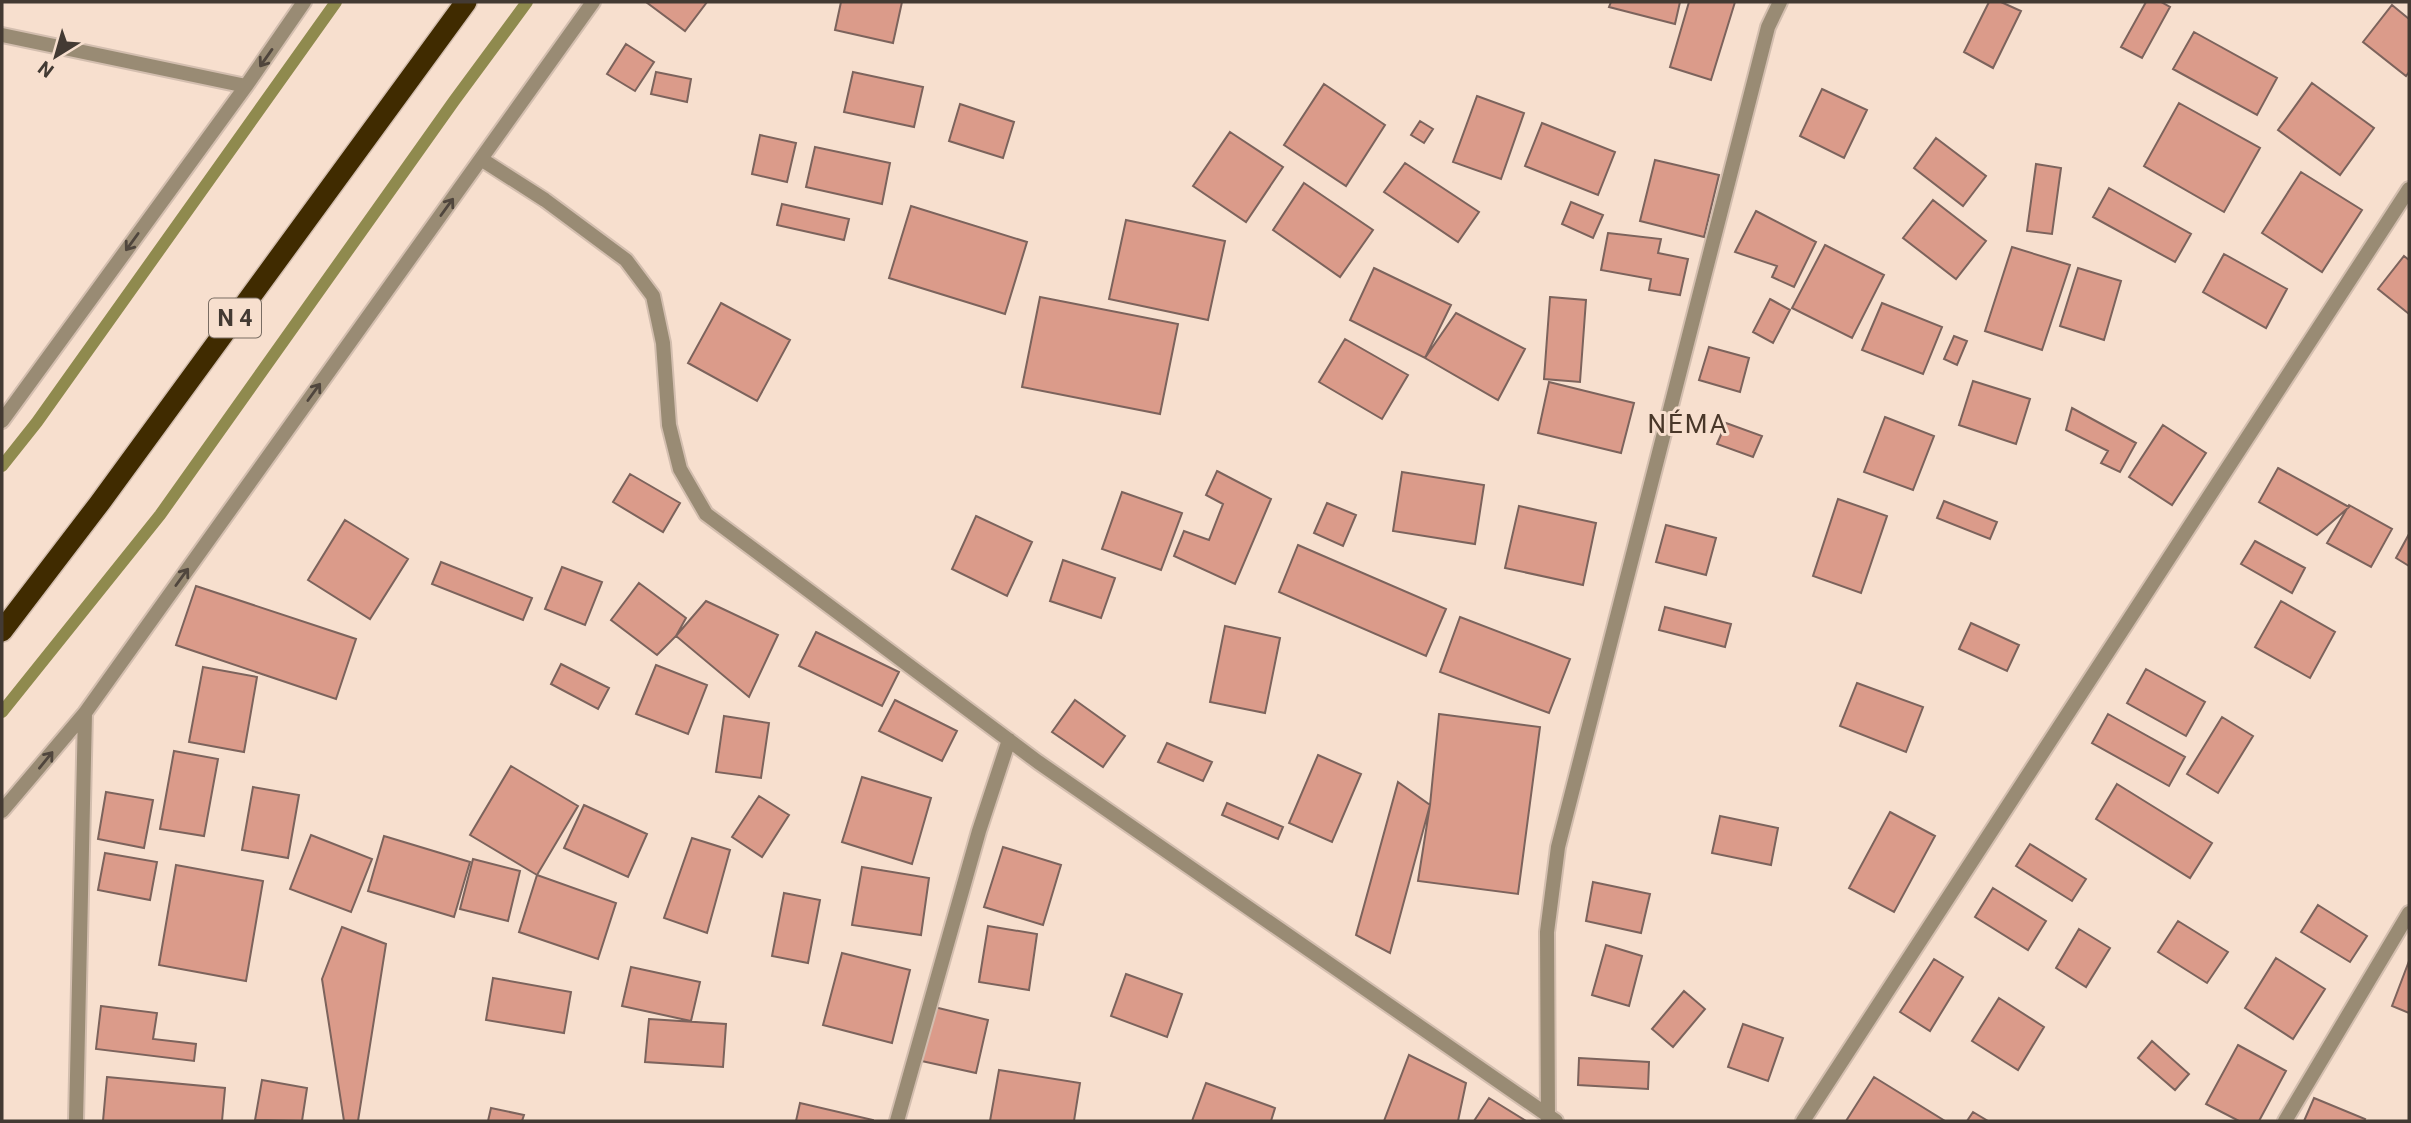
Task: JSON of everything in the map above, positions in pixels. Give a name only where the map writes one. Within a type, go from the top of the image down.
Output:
[{"type":"highway","name":"N 4","points":[[2,631],[99,504],[460,4]]},
{"type":"street","points":[[2,421],[304,2]]},
{"type":"street","points":[[2,811],[85,713],[593,2]]},
{"type":"street","points":[[1551,1120],[1548,932],[1558,846],[1768,27],[1780,2]]},
{"type":"street","points":[[2,35],[246,86]]},
{"type":"street","points":[[481,159],[545,200],[626,260],[653,296],[663,343],[669,425],[680,469],[706,514],[1009,740],[1551,1120]]},
{"type":"street","points":[[1803,1121],[2409,189]]},
{"type":"street","points":[[76,1121],[85,713]]},
{"type":"street","points":[[897,1121],[979,831],[1009,740]]},
{"type":"street","points":[[2286,1121],[2409,913]]},
{"type":"building","points":[[646,2],[707,2],[685,31]]},
{"type":"building","points":[[841,2],[902,2],[893,43],[835,30]]},
{"type":"building","points":[[1611,2],[1680,2],[1675,24],[1609,7]]},
{"type":"building","points":[[1689,2],[1735,2],[1711,80],[1670,67]]},
{"type":"building","points":[[1989,2],[2001,2],[2021,11],[1993,68],[1964,52]]},
{"type":"building","points":[[2146,2],[2161,2],[2170,7],[2142,58],[2121,47]]},
{"type":"building","points":[[2392,5],[2409,19],[2409,72],[2406,76],[2363,42]]},
{"type":"building","points":[[2194,32],[2277,78],[2257,115],[2173,69]]},
{"type":"building","points":[[626,44],[654,62],[635,91],[607,74]]},
{"type":"building","points":[[656,72],[691,79],[687,102],[651,94]]},
{"type":"building","points":[[853,72],[923,87],[914,127],[844,112]]},
{"type":"building","points":[[2312,83],[2374,128],[2340,175],[2278,130]]},
{"type":"building","points":[[1324,84],[1385,125],[1346,186],[1284,145]]},
{"type":"building","points":[[1822,89],[1867,110],[1844,158],[1800,136]]},
{"type":"building","points":[[1477,96],[1524,113],[1501,179],[1453,162]]},
{"type":"building","points":[[2179,103],[2260,148],[2224,212],[2144,166]]},
{"type":"building","points":[[960,104],[1014,122],[1003,158],[949,141]]},
{"type":"building","points":[[1420,121],[1433,129],[1424,143],[1411,135]]},
{"type":"building","points":[[1542,123],[1615,152],[1598,195],[1525,166]]},
{"type":"building","points":[[1230,132],[1283,167],[1246,222],[1193,186]]},
{"type":"building","points":[[760,135],[796,143],[787,182],[752,174]]},
{"type":"building","points":[[1936,138],[1986,176],[1963,206],[1914,168]]},
{"type":"building","points":[[815,147],[890,163],[882,204],[806,187]]},
{"type":"building","points":[[1655,160],[1719,175],[1704,237],[1640,221]]},
{"type":"building","points":[[1405,163],[1479,212],[1458,242],[1384,192]]},
{"type":"building","points":[[2036,164],[2061,168],[2052,234],[2027,231]]},
{"type":"building","points":[[2301,172],[2362,210],[2322,272],[2262,233]]},
{"type":"building","points":[[1304,183],[1373,230],[1340,277],[1273,230]]},
{"type":"building","points":[[2109,188],[2191,234],[2175,262],[2093,217]]},
{"type":"building","points":[[1933,200],[1986,241],[1956,279],[1903,238]]},
{"type":"building","points":[[1571,202],[1603,215],[1593,238],[1562,224]]},
{"type":"building","points":[[782,204],[849,219],[844,240],[777,225]]},
{"type":"building","points":[[911,206],[1027,242],[1005,314],[889,278]]},
{"type":"building","points":[[1756,211],[1816,242],[1794,287],[1772,277],[1777,266],[1735,252]]},
{"type":"building","points":[[1126,220],[1225,241],[1208,320],[1109,299]]},
{"type":"building","points":[[1608,233],[1661,239],[1658,253],[1688,259],[1680,295],[1649,290],[1651,279],[1601,270]]},
{"type":"building","points":[[1825,245],[1884,275],[1852,338],[1792,308]]},
{"type":"building","points":[[2012,247],[2070,265],[2042,350],[1985,331]]},
{"type":"building","points":[[2224,254],[2287,289],[2266,328],[2203,292]]},
{"type":"building","points":[[2404,256],[2409,260],[2409,314],[2378,289]]},
{"type":"building","points":[[1374,268],[1451,305],[1425,358],[1350,320]]},
{"type":"building","points":[[2078,268],[2121,281],[2104,340],[2060,326]]},
{"type":"building","points":[[1040,297],[1178,324],[1160,414],[1022,387]]},
{"type":"building","points":[[1550,297],[1586,300],[1580,382],[1544,379]]},
{"type":"building","points":[[1770,299],[1790,310],[1773,343],[1753,332]]},
{"type":"building","points":[[721,303],[790,340],[757,401],[688,363]]},
{"type":"building","points":[[1882,303],[1942,327],[1923,374],[1862,350]]},
{"type":"building","points":[[1456,313],[1525,349],[1498,400],[1425,358]]},
{"type":"building","points":[[1954,336],[1967,341],[1957,365],[1944,359]]},
{"type":"building","points":[[1345,339],[1408,375],[1382,419],[1319,382]]},
{"type":"building","points":[[1709,347],[1749,358],[1740,392],[1699,380]]},
{"type":"building","points":[[1973,381],[2030,399],[2016,444],[1959,425]]},
{"type":"building","points":[[1549,382],[1634,403],[1621,453],[1538,433]]},
{"type":"building","points":[[2072,408],[2136,443],[2120,472],[2101,463],[2108,451],[2066,430]]},
{"type":"building","points":[[1885,417],[1934,436],[1913,490],[1864,472]]},
{"type":"building","points":[[1726,423],[1762,436],[1753,457],[1717,444]]},
{"type":"building","points":[[2163,425],[2206,453],[2172,505],[2129,477]]},
{"type":"building","points":[[2278,468],[2349,507],[2317,535],[2259,502]]},
{"type":"building","points":[[1217,471],[1271,499],[1235,584],[1174,556],[1184,531],[1209,540],[1223,504],[1206,495]]},
{"type":"building","points":[[1402,472],[1484,485],[1475,544],[1393,531]]},
{"type":"building","points":[[630,474],[680,503],[663,532],[613,502]]},
{"type":"building","points":[[1122,492],[1182,513],[1161,570],[1102,549]]},
{"type":"building","points":[[1838,499],[1887,516],[1861,593],[1813,576]]},
{"type":"building","points":[[1944,501],[1997,522],[1990,539],[1937,518]]},
{"type":"building","points":[[1327,503],[1356,515],[1343,546],[1314,533]]},
{"type":"building","points":[[2349,505],[2392,529],[2371,567],[2327,543]]},
{"type":"building","points":[[1519,506],[1596,523],[1583,585],[1505,568]]},
{"type":"building","points":[[976,516],[1032,542],[1007,596],[952,569]]},
{"type":"building","points":[[345,520],[408,559],[370,619],[308,580]]},
{"type":"building","points":[[1666,525],[1716,538],[1706,575],[1656,562]]},
{"type":"building","points":[[2409,534],[2409,566],[2396,558]]},
{"type":"building","points":[[2255,541],[2305,568],[2292,593],[2241,564]]},
{"type":"building","points":[[1298,545],[1446,609],[1426,656],[1279,592]]},
{"type":"building","points":[[1063,560],[1115,578],[1101,618],[1050,601]]},
{"type":"building","points":[[441,562],[532,598],[523,620],[432,584]]},
{"type":"building","points":[[562,567],[602,582],[585,625],[545,609]]},
{"type":"building","points":[[639,583],[686,618],[676,636],[657,655],[611,620]]},
{"type":"building","points":[[196,586],[356,639],[336,699],[176,645]]},
{"type":"building","points":[[706,601],[778,635],[749,697],[676,636]]},
{"type":"building","points":[[2281,601],[2335,632],[2310,678],[2255,647]]},
{"type":"building","points":[[1665,607],[1731,624],[1725,647],[1659,630]]},
{"type":"building","points":[[1460,617],[1570,659],[1549,713],[1440,672]]},
{"type":"building","points":[[1971,623],[2019,645],[2007,671],[1959,649]]},
{"type":"building","points":[[1225,626],[1280,638],[1265,713],[1210,702]]},
{"type":"building","points":[[816,632],[899,672],[882,706],[799,666]]},
{"type":"building","points":[[561,664],[609,688],[598,709],[551,684]]},
{"type":"building","points":[[656,665],[707,685],[688,734],[636,714]]},
{"type":"building","points":[[203,667],[257,677],[244,752],[189,742]]},
{"type":"building","points":[[2146,669],[2205,702],[2186,736],[2127,703]]},
{"type":"building","points":[[1857,683],[1923,707],[1906,752],[1840,726]]},
{"type":"building","points":[[895,700],[957,731],[942,761],[879,731]]},
{"type":"building","points":[[1075,700],[1125,736],[1103,767],[1052,732]]},
{"type":"building","points":[[1439,714],[1540,727],[1518,894],[1418,881],[1430,805]]},
{"type":"building","points":[[2108,714],[2185,757],[2169,786],[2092,743]]},
{"type":"building","points":[[724,716],[769,723],[761,778],[716,772]]},
{"type":"building","points":[[2222,717],[2253,736],[2218,793],[2187,774]]},
{"type":"building","points":[[1167,743],[1212,762],[1203,781],[1158,762]]},
{"type":"building","points":[[174,751],[218,759],[204,836],[160,829]]},
{"type":"building","points":[[1318,755],[1361,774],[1332,842],[1289,823]]},
{"type":"building","points":[[511,766],[578,806],[537,875],[470,835]]},
{"type":"building","points":[[862,777],[931,798],[912,864],[842,842]]},
{"type":"building","points":[[1398,782],[1430,805],[1390,953],[1356,935]]},
{"type":"building","points":[[2117,784],[2212,843],[2190,878],[2096,819]]},
{"type":"building","points":[[253,787],[299,795],[288,858],[242,850]]},
{"type":"building","points":[[106,792],[153,800],[144,848],[98,839]]},
{"type":"building","points":[[759,796],[789,815],[762,857],[732,837]]},
{"type":"building","points":[[1227,803],[1283,827],[1278,839],[1222,815]]},
{"type":"building","points":[[584,805],[647,834],[628,877],[564,848]]},
{"type":"building","points":[[1890,812],[1935,836],[1894,912],[1849,888]]},
{"type":"building","points":[[1720,816],[1778,828],[1771,865],[1712,853]]},
{"type":"building","points":[[311,835],[372,859],[351,912],[290,889]]},
{"type":"building","points":[[384,836],[470,862],[454,917],[368,891]]},
{"type":"building","points":[[692,838],[730,850],[707,933],[664,918]]},
{"type":"building","points":[[2030,844],[2086,879],[2072,901],[2016,866]]},
{"type":"building","points":[[1003,847],[1061,865],[1043,925],[984,907]]},
{"type":"building","points":[[105,853],[157,862],[150,900],[98,890]]},
{"type":"building","points":[[473,859],[520,871],[508,921],[460,909]]},
{"type":"building","points":[[176,865],[263,881],[246,981],[159,965]]},
{"type":"building","points":[[862,867],[929,878],[921,935],[852,925]]},
{"type":"building","points":[[537,875],[616,903],[598,959],[519,932]]},
{"type":"building","points":[[1593,882],[1650,894],[1641,933],[1586,921]]},
{"type":"building","points":[[1993,888],[2046,921],[2028,950],[1975,917]]},
{"type":"building","points":[[784,893],[820,900],[808,963],[772,956]]},
{"type":"building","points":[[2318,905],[2367,936],[2350,962],[2301,932]]},
{"type":"building","points":[[2178,921],[2228,952],[2207,983],[2158,952]]},
{"type":"building","points":[[988,926],[1037,934],[1029,990],[979,982]]},
{"type":"building","points":[[342,927],[386,944],[358,1121],[344,1121],[322,979]]},
{"type":"building","points":[[2079,929],[2110,948],[2086,987],[2056,968]]},
{"type":"building","points":[[1606,945],[1642,956],[1629,1006],[1592,995]]},
{"type":"building","points":[[842,953],[910,970],[892,1043],[823,1025]]},
{"type":"building","points":[[2276,958],[2325,989],[2293,1039],[2245,1008]]},
{"type":"building","points":[[1934,959],[1963,977],[1930,1031],[1900,1012]]},
{"type":"building","points":[[2409,961],[2409,1013],[2392,1006]]},
{"type":"building","points":[[631,967],[700,982],[691,1021],[622,1006]]},
{"type":"building","points":[[1126,974],[1182,994],[1167,1037],[1111,1016]]},
{"type":"building","points":[[493,978],[571,992],[564,1033],[486,1020]]},
{"type":"building","points":[[1684,991],[1705,1009],[1673,1047],[1652,1029]]},
{"type":"building","points":[[1999,998],[2044,1027],[2018,1070],[1972,1041]]},
{"type":"building","points":[[101,1006],[157,1013],[153,1039],[196,1044],[194,1061],[96,1049]]},
{"type":"building","points":[[930,1006],[988,1020],[976,1073],[917,1060]]},
{"type":"building","points":[[649,1019],[726,1024],[723,1067],[645,1062]]},
{"type":"building","points":[[1743,1024],[1783,1038],[1768,1081],[1728,1067]]},
{"type":"building","points":[[2152,1041],[2189,1074],[2175,1090],[2138,1058]]},
{"type":"building","points":[[2238,1045],[2286,1071],[2259,1121],[2239,1121],[2206,1104]]},
{"type":"building","points":[[1409,1055],[1466,1083],[1458,1121],[1384,1121]]},
{"type":"building","points":[[1579,1058],[1649,1062],[1648,1089],[1578,1085]]},
{"type":"building","points":[[999,1070],[1080,1083],[1074,1121],[990,1121]]},
{"type":"building","points":[[107,1077],[225,1088],[222,1121],[103,1121]]},
{"type":"building","points":[[1874,1077],[1945,1121],[1846,1121]]},
{"type":"building","points":[[262,1080],[307,1088],[302,1121],[255,1120]]},
{"type":"building","points":[[1206,1083],[1275,1108],[1271,1121],[1192,1121]]},
{"type":"building","points":[[1489,1098],[1526,1121],[1474,1121]]},
{"type":"building","points":[[2314,1098],[2365,1119],[2304,1121]]},
{"type":"building","points":[[800,1103],[873,1120],[873,1121],[796,1121]]},
{"type":"building","points":[[491,1108],[524,1115],[522,1121],[488,1121]]},
{"type":"building","points":[[1973,1112],[1988,1121],[1967,1121]]},
{"type":"waterway","points":[[2,466],[37,422],[336,2]]},
{"type":"waterway","points":[[2,712],[160,515],[527,2]]},
{"type":"district","name":"NÉMA","points":[[1688,424]]}]
